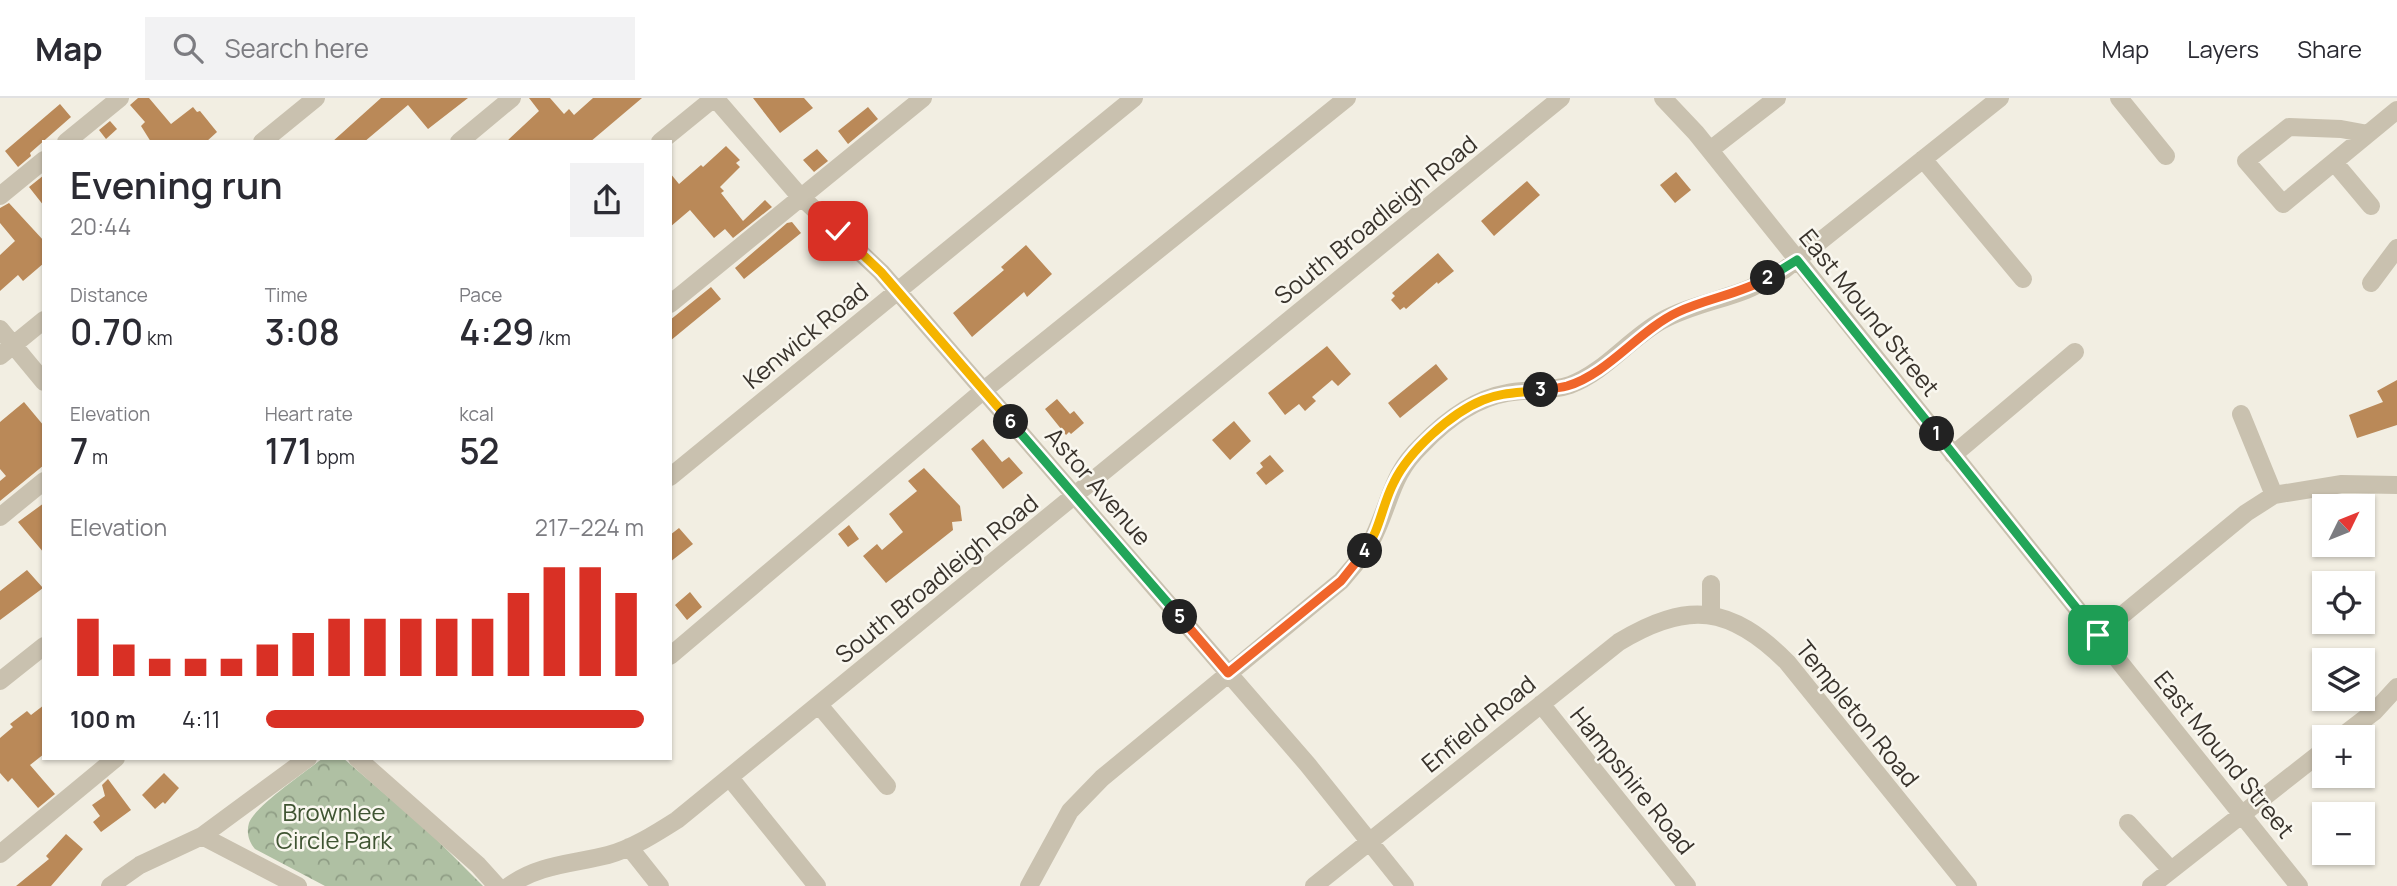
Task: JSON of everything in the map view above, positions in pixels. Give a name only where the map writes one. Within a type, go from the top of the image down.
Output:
[{"type":"street","points":[[68,140],[120,98]]},
{"type":"street","points":[[264,140],[316,98]]},
{"type":"street","points":[[461,140],[512,98]]},
{"type":"street","points":[[662,140],[714,98]]},
{"type":"street","name":"Astor Avenue","points":[[714,98],[801,197],[898,291],[1308,765],[1405,886]]},
{"type":"street","points":[[672,302],[923,98]]},
{"type":"street","name":"Kenwick Road","points":[[672,475],[1134,98]]},
{"type":"street","points":[[672,654],[984,390],[1347,98]]},
{"type":"street","name":"South Broadleigh Road","points":[[509,886],[534,871],[629,848],[677,820],[1561,98]]},
{"type":"street","name":"East Mound Street","points":[[1663,98],[1710,150],[2299,886]]},
{"type":"street","points":[[1710,150],[1777,98]]},
{"type":"street","points":[[1029,886],[1070,811],[1081,798],[1341,581],[1356,564],[1378,527],[1394,482],[1403,466],[1421,446],[1464,409],[1483,399],[1508,393],[1567,386],[1585,378],[1658,323],[1679,311],[1748,289],[1784,270],[2000,98]]},
{"type":"street","points":[[2119,98],[2166,156]]},
{"type":"street","points":[[2368,134],[2341,129],[2289,127],[2246,161],[2283,204],[2368,134],[2397,110]]},
{"type":"street","points":[[1923,159],[2024,279]]},
{"type":"street","points":[[0,196],[42,162]]},
{"type":"street","points":[[2334,162],[2371,206]]},
{"type":"street","points":[[2371,283],[2397,248]]},
{"type":"street","points":[[7,351],[42,322]]},
{"type":"street","points":[[0,329],[7,351],[42,380]]},
{"type":"street","points":[[1954,455],[2075,352]]},
{"type":"street","points":[[2241,414],[2274,495]]},
{"type":"street","points":[[0,517],[42,483]]},
{"type":"street","points":[[2098,635],[2246,513],[2274,495],[2342,484],[2397,485]]},
{"type":"street","points":[[1711,615],[1712,584]]},
{"type":"street","name":"Templeton Road","points":[[1683,616],[1711,615],[1735,621],[1755,632],[1787,662],[1968,886]]},
{"type":"street","name":"Enfield Road","points":[[1314,886],[1619,642],[1650,625],[1683,616]]},
{"type":"street","points":[[0,681],[42,648]]},
{"type":"street","points":[[2357,725],[2375,711],[2397,687]]},
{"type":"street","name":"Hampshire Road","points":[[1541,704],[1687,886]]},
{"type":"street","points":[[819,705],[887,786]]},
{"type":"street","points":[[0,854],[114,760]]},
{"type":"street","points":[[110,886],[140,865],[202,836],[305,760]]},
{"type":"street","points":[[358,760],[497,886]]},
{"type":"street","points":[[2151,886],[2312,760]]},
{"type":"street","points":[[730,778],[817,886]]},
{"type":"street","points":[[2128,823],[2171,870]]},
{"type":"street","points":[[202,836],[298,886]]},
{"type":"street","points":[[629,848],[660,886]]},
{"type":"green space","name":"Brownlee Circle Park","points":[[320,760],[345,760],[429,832],[483,886],[325,886],[255,849],[248,834],[249,823],[271,799]]},
{"type":"building","points":[[138,98],[149,98],[171,124],[193,107],[197,112],[200,111],[217,132],[208,140],[150,140],[141,126],[145,122],[130,105]]},
{"type":"building","points":[[381,98],[468,98],[428,129],[408,105],[366,140],[334,140]]},
{"type":"building","points":[[529,98],[550,98],[564,114],[569,109],[574,115],[593,98],[642,98],[592,140],[508,140],[539,111]]},
{"type":"building","points":[[753,98],[804,98],[813,108],[780,133]]},
{"type":"building","points":[[60,104],[71,117],[42,140],[30,153],[31,156],[18,167],[5,151]]},
{"type":"building","points":[[868,107],[878,119],[848,144],[838,131]]},
{"type":"building","points":[[110,121],[117,129],[106,139],[99,130]]},
{"type":"building","points":[[726,146],[740,160],[736,163],[740,167],[720,187],[724,191],[721,193],[743,221],[765,200],[772,207],[733,238],[725,229],[714,238],[690,210],[672,225],[672,175],[679,184],[701,165],[703,167]]},
{"type":"building","points":[[817,149],[828,161],[814,172],[803,160]]},
{"type":"building","points":[[1676,172],[1691,190],[1675,203],[1660,185]]},
{"type":"building","points":[[42,177],[42,203],[29,187]]},
{"type":"building","points":[[1527,181],[1540,195],[1494,236],[1481,221]]},
{"type":"building","points":[[9,203],[42,239],[42,265],[23,281],[18,275],[0,291],[0,255],[15,241],[0,223],[0,208]]},
{"type":"building","points":[[792,222],[801,233],[744,279],[735,268],[787,223]]},
{"type":"building","points":[[1026,245],[1052,274],[1027,297],[1024,292],[972,337],[953,313],[1004,270],[1001,267]]},
{"type":"building","points":[[1438,253],[1454,271],[1406,309],[1404,307],[1400,310],[1391,300],[1395,296],[1392,293]]},
{"type":"building","points":[[711,287],[721,299],[672,339],[672,318]]},
{"type":"building","points":[[1327,346],[1351,374],[1338,386],[1332,380],[1312,397],[1316,401],[1305,411],[1299,404],[1285,415],[1268,393]]},
{"type":"building","points":[[1436,364],[1448,379],[1400,418],[1388,403]]},
{"type":"building","points":[[2397,380],[2397,425],[2357,438],[2349,415],[2383,402],[2377,391]]},
{"type":"building","points":[[1057,399],[1070,414],[1074,411],[1084,423],[1071,434],[1069,432],[1066,435],[1045,409]]},
{"type":"building","points":[[24,402],[42,424],[42,467],[0,501],[0,481],[6,476],[0,469],[0,422]]},
{"type":"building","points":[[1234,421],[1251,441],[1230,460],[1212,440]]},
{"type":"building","points":[[983,439],[1002,462],[1009,457],[1023,473],[1003,489],[971,449]]},
{"type":"building","points":[[1270,455],[1284,471],[1266,485],[1256,473],[1263,467],[1260,463]]},
{"type":"building","points":[[924,468],[960,506],[962,521],[952,522],[953,530],[886,583],[863,556],[877,544],[882,550],[903,532],[889,514],[917,491],[908,481]]},
{"type":"building","points":[[42,504],[42,551],[18,522]]},
{"type":"building","points":[[849,525],[859,539],[848,547],[838,534]]},
{"type":"building","points":[[679,528],[693,544],[672,560],[672,533]]},
{"type":"building","points":[[27,570],[42,587],[0,620],[0,591]]},
{"type":"building","points":[[690,592],[702,607],[687,620],[675,605]]},
{"type":"building","points":[[42,707],[42,756],[30,765],[55,794],[38,808],[12,778],[8,782],[0,773],[0,738],[13,727],[10,724],[27,711],[31,715]]},
{"type":"building","points":[[164,773],[179,788],[165,804],[163,802],[155,809],[142,795]]},
{"type":"building","points":[[108,779],[131,810],[101,832],[93,822],[100,816],[92,805],[105,796],[102,785]]},
{"type":"building","points":[[66,834],[83,849],[51,886],[16,886],[49,859],[46,856]]},
{"type":"route","points":[[838,231],[881,272],[1228,673],[1341,581],[1368,547],[1403,466],[1421,446],[1464,409],[1483,399],[1508,393],[1567,386],[1585,378],[1658,323],[1679,311],[1748,289],[1797,260],[2098,635]]}]
